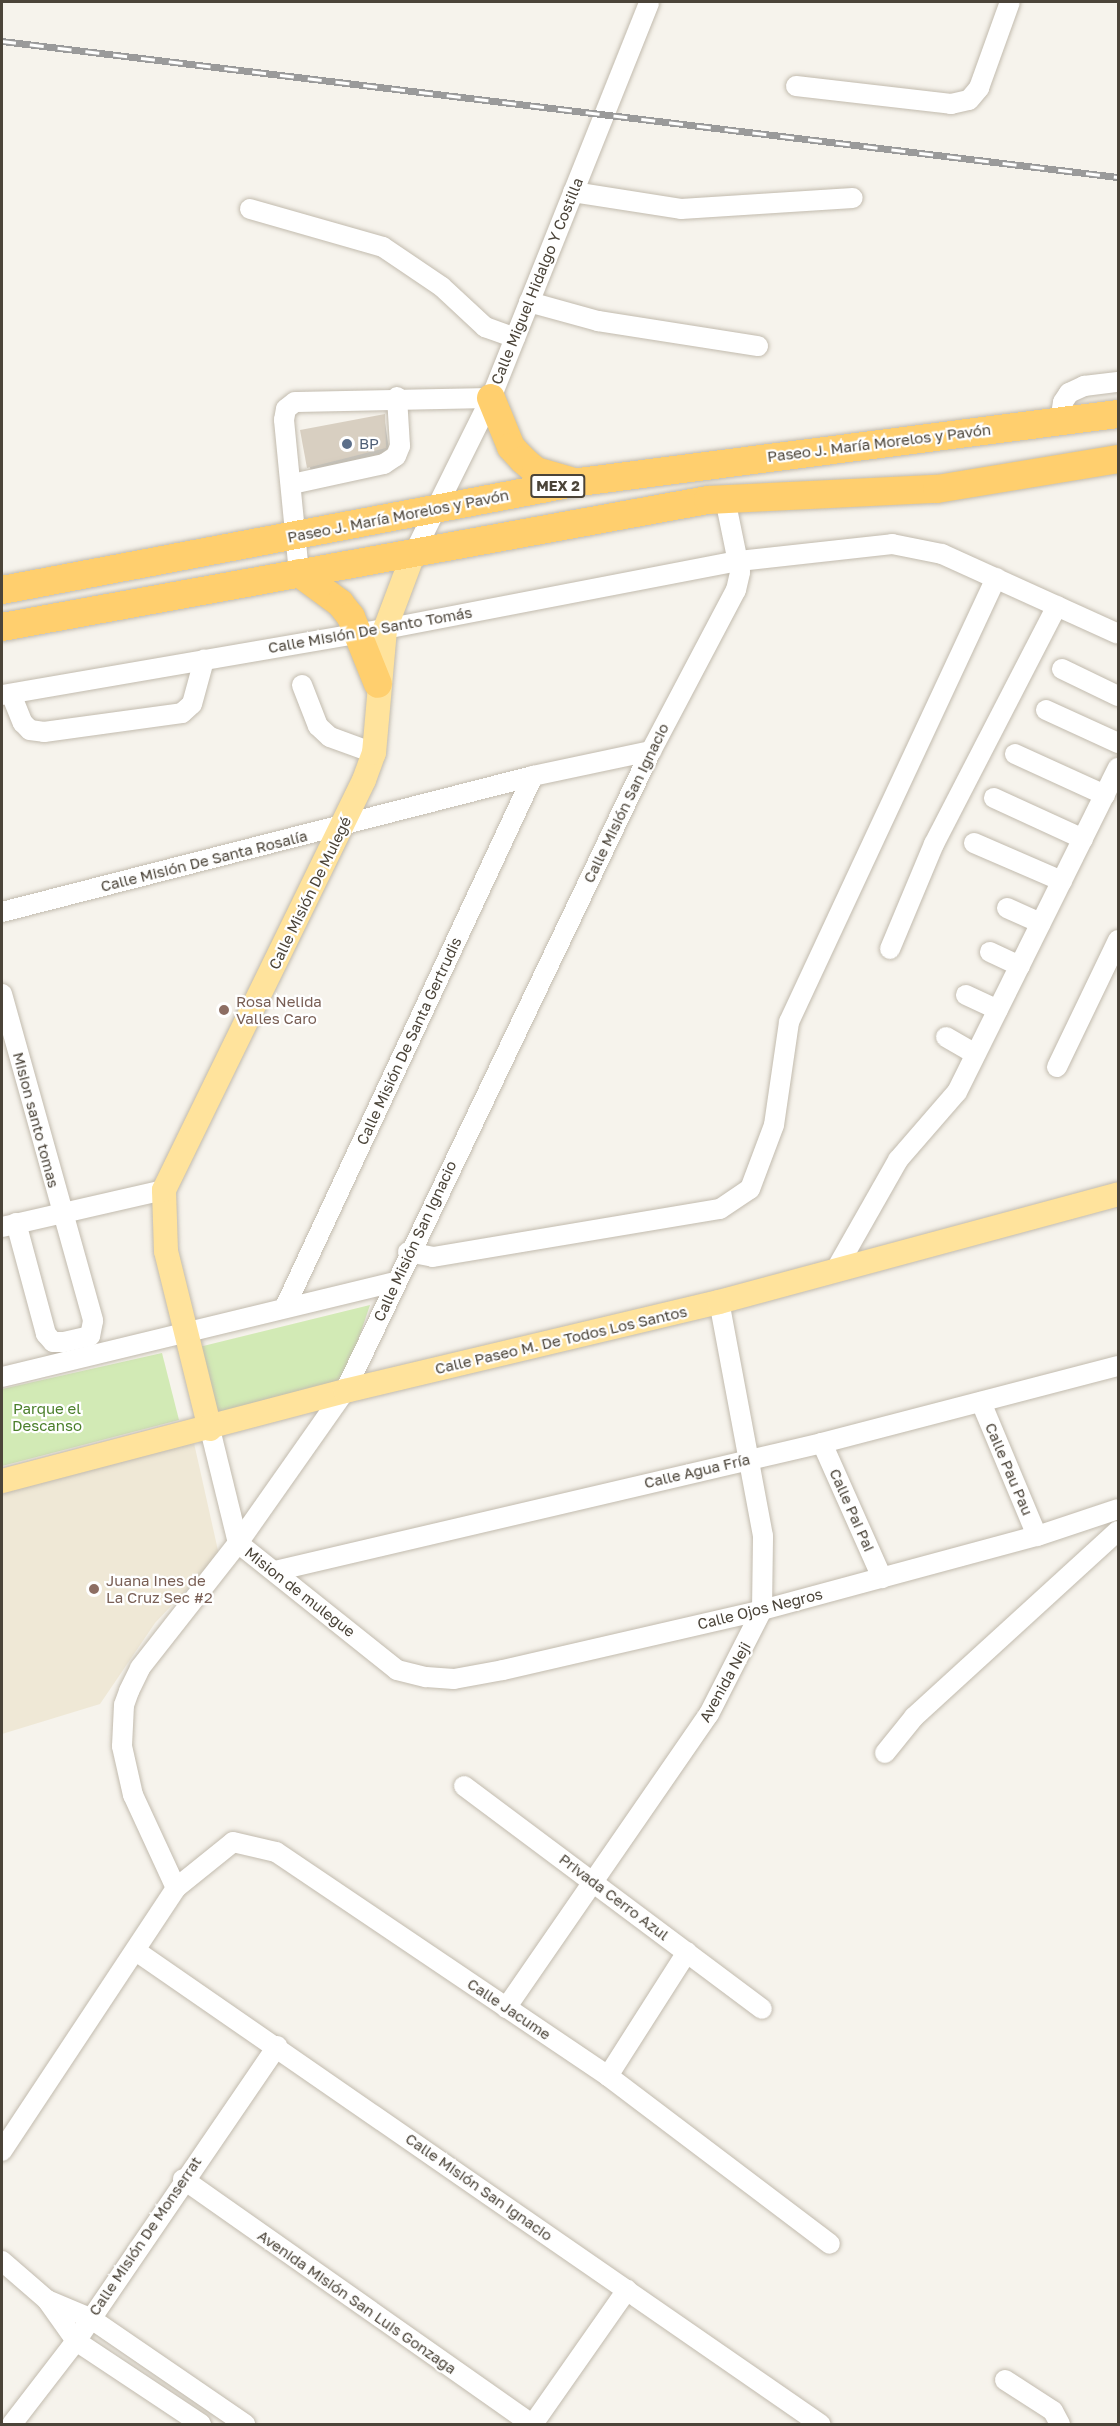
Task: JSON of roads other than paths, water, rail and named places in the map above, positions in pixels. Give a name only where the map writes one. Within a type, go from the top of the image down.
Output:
[{"type":"highway","points":[[491,398],[512,447],[523,460],[554,478],[579,482]]},
{"type":"highway","name":"Paseo J. María Morelos y Pavón","points":[[2,590],[579,482],[1119,414]]},
{"type":"highway","points":[[2,627],[725,499],[937,489],[1119,459]]},
{"type":"highway","points":[[299,573],[340,603],[371,631],[378,684]]},
{"type":"main road","points":[[371,631],[413,555]]},
{"type":"main road","name":"Calle Misión De Mulegé","points":[[210,1429],[166,1251],[164,1190],[343,826],[374,753],[378,684]]},
{"type":"main road","name":"Calle Paseo M. De Todos Los Santos","points":[[2,1481],[210,1429],[345,1391],[719,1302],[1119,1194]]},
{"type":"street","name":"Calle Miguel Hidalgo Y Costilla","points":[[413,555],[440,507],[491,398],[649,2]]},
{"type":"street","points":[[796,86],[951,104],[969,100],[979,88],[1010,2]]},
{"type":"street","points":[[573,192],[681,209],[853,198]]},
{"type":"street","points":[[250,208],[383,247],[442,287],[485,327],[515,338]]},
{"type":"street","points":[[529,302],[598,321],[758,346]]},
{"type":"street","points":[[1060,421],[1063,402],[1069,393],[1084,386],[1119,382]]},
{"type":"street","points":[[292,484],[384,464],[396,456],[400,446],[397,397]]},
{"type":"street","points":[[299,573],[284,420],[286,409],[295,402],[397,397],[491,398]]},
{"type":"street","name":"Calle Misión San Ignacio","points":[[176,1888],[134,1795],[122,1746],[124,1706],[140,1668],[238,1543],[345,1391],[408,1252],[651,751],[736,590],[741,572],[725,499]]},
{"type":"street","name":"Calle Misión De Santo Tomás","points":[[7,694],[371,631],[739,561],[892,544],[942,554],[1119,634]]},
{"type":"street","points":[[408,1252],[433,1257],[720,1209],[750,1189],[774,1125],[789,1022],[996,578]]},
{"type":"street","points":[[890,949],[934,844],[1057,606]]},
{"type":"street","points":[[7,694],[23,723],[37,731],[182,713],[192,704],[204,660]]},
{"type":"street","points":[[1062,669],[1119,696]]},
{"type":"street","points":[[302,685],[324,732],[374,753]]},
{"type":"street","points":[[1046,710],[1119,743]]},
{"type":"street","name":"Calle Misión De Santa Rosalía","points":[[2,912],[533,776],[651,751]]},
{"type":"street","points":[[1015,754],[1105,795]]},
{"type":"street","points":[[835,1271],[898,1160],[957,1092],[1119,768]]},
{"type":"street","name":"Calle Misión De Santa Gertrudis","points":[[285,1307],[533,776]]},
{"type":"street","points":[[994,798],[1083,839]]},
{"type":"street","points":[[974,843],[1062,881]]},
{"type":"street","points":[[1007,908],[1041,923]]},
{"type":"street","points":[[1057,1067],[1119,940]]},
{"type":"street","points":[[990,952],[1020,966]]},
{"type":"street","name":"Mision santo tomas","points":[[2,994],[11,1064],[60,1211],[93,1321],[90,1336],[53,1342],[46,1334],[9,1225]]},
{"type":"street","points":[[966,995],[998,1010]]},
{"type":"street","points":[[946,1037],[976,1054]]},
{"type":"street","points":[[9,1225],[60,1211],[164,1190]]},
{"type":"street","points":[[2,1377],[186,1330],[394,1282]]},
{"type":"street","name":"Avenida Neji","points":[[506,2008],[709,1714],[762,1610],[763,1536],[751,1458],[719,1302]]},
{"type":"street","name":"Calle Agua Fría","points":[[275,1571],[822,1443],[1119,1366]]},
{"type":"street","name":"Calle Pau Pau","points":[[981,1402],[1037,1536]]},
{"type":"street","name":"Mision de mulegue","points":[[210,1429],[238,1543],[397,1670]]},
{"type":"street","name":"Calle Pai Pai","points":[[822,1443],[882,1578]]},
{"type":"street","name":"Calle Ojos Negros","points":[[397,1670],[454,1679],[762,1610],[1037,1536],[1119,1509]]},
{"type":"street","points":[[885,1753],[914,1717],[1119,1531]]},
{"type":"street","name":"Privada Cerro Azul","points":[[464,1786],[762,2008]]},
{"type":"street","name":"Calle Jacume","points":[[176,1888],[233,1842],[276,1852],[608,2076],[830,2244]]},
{"type":"street","points":[[2,2151],[176,1888]]},
{"type":"street","name":"Calle Misión San Ignacio","points":[[136,1951],[277,2046],[820,2424]]},
{"type":"street","points":[[608,2076],[687,1952]]},
{"type":"street","name":"Calle Misión De Monserrat","points":[[12,2424],[76,2341],[183,2179],[277,2046]]},
{"type":"street","name":"Avenida Misión San Luis Gonzaga","points":[[183,2179],[533,2424]]},
{"type":"street","points":[[2,2261],[47,2300],[76,2341],[201,2424]]},
{"type":"street","points":[[533,2424],[627,2290]]},
{"type":"street","points":[[47,2300],[90,2318],[245,2424]]},
{"type":"street","points":[[1005,2380],[1053,2412],[1060,2424]]},
{"type":"railway","points":[[2,41],[1118,177]]},
{"type":"place","name":"BP","points":[[347,444]]},
{"type":"place","name":"Rosa Nelida Valles Caro","points":[[224,1010]]},
{"type":"place","name":"Juana Ines de La Cruz Sec #2","points":[[94,1589]]},
{"type":"park label","name":"Parque el Descanso","points":[[47,1416]]}]
